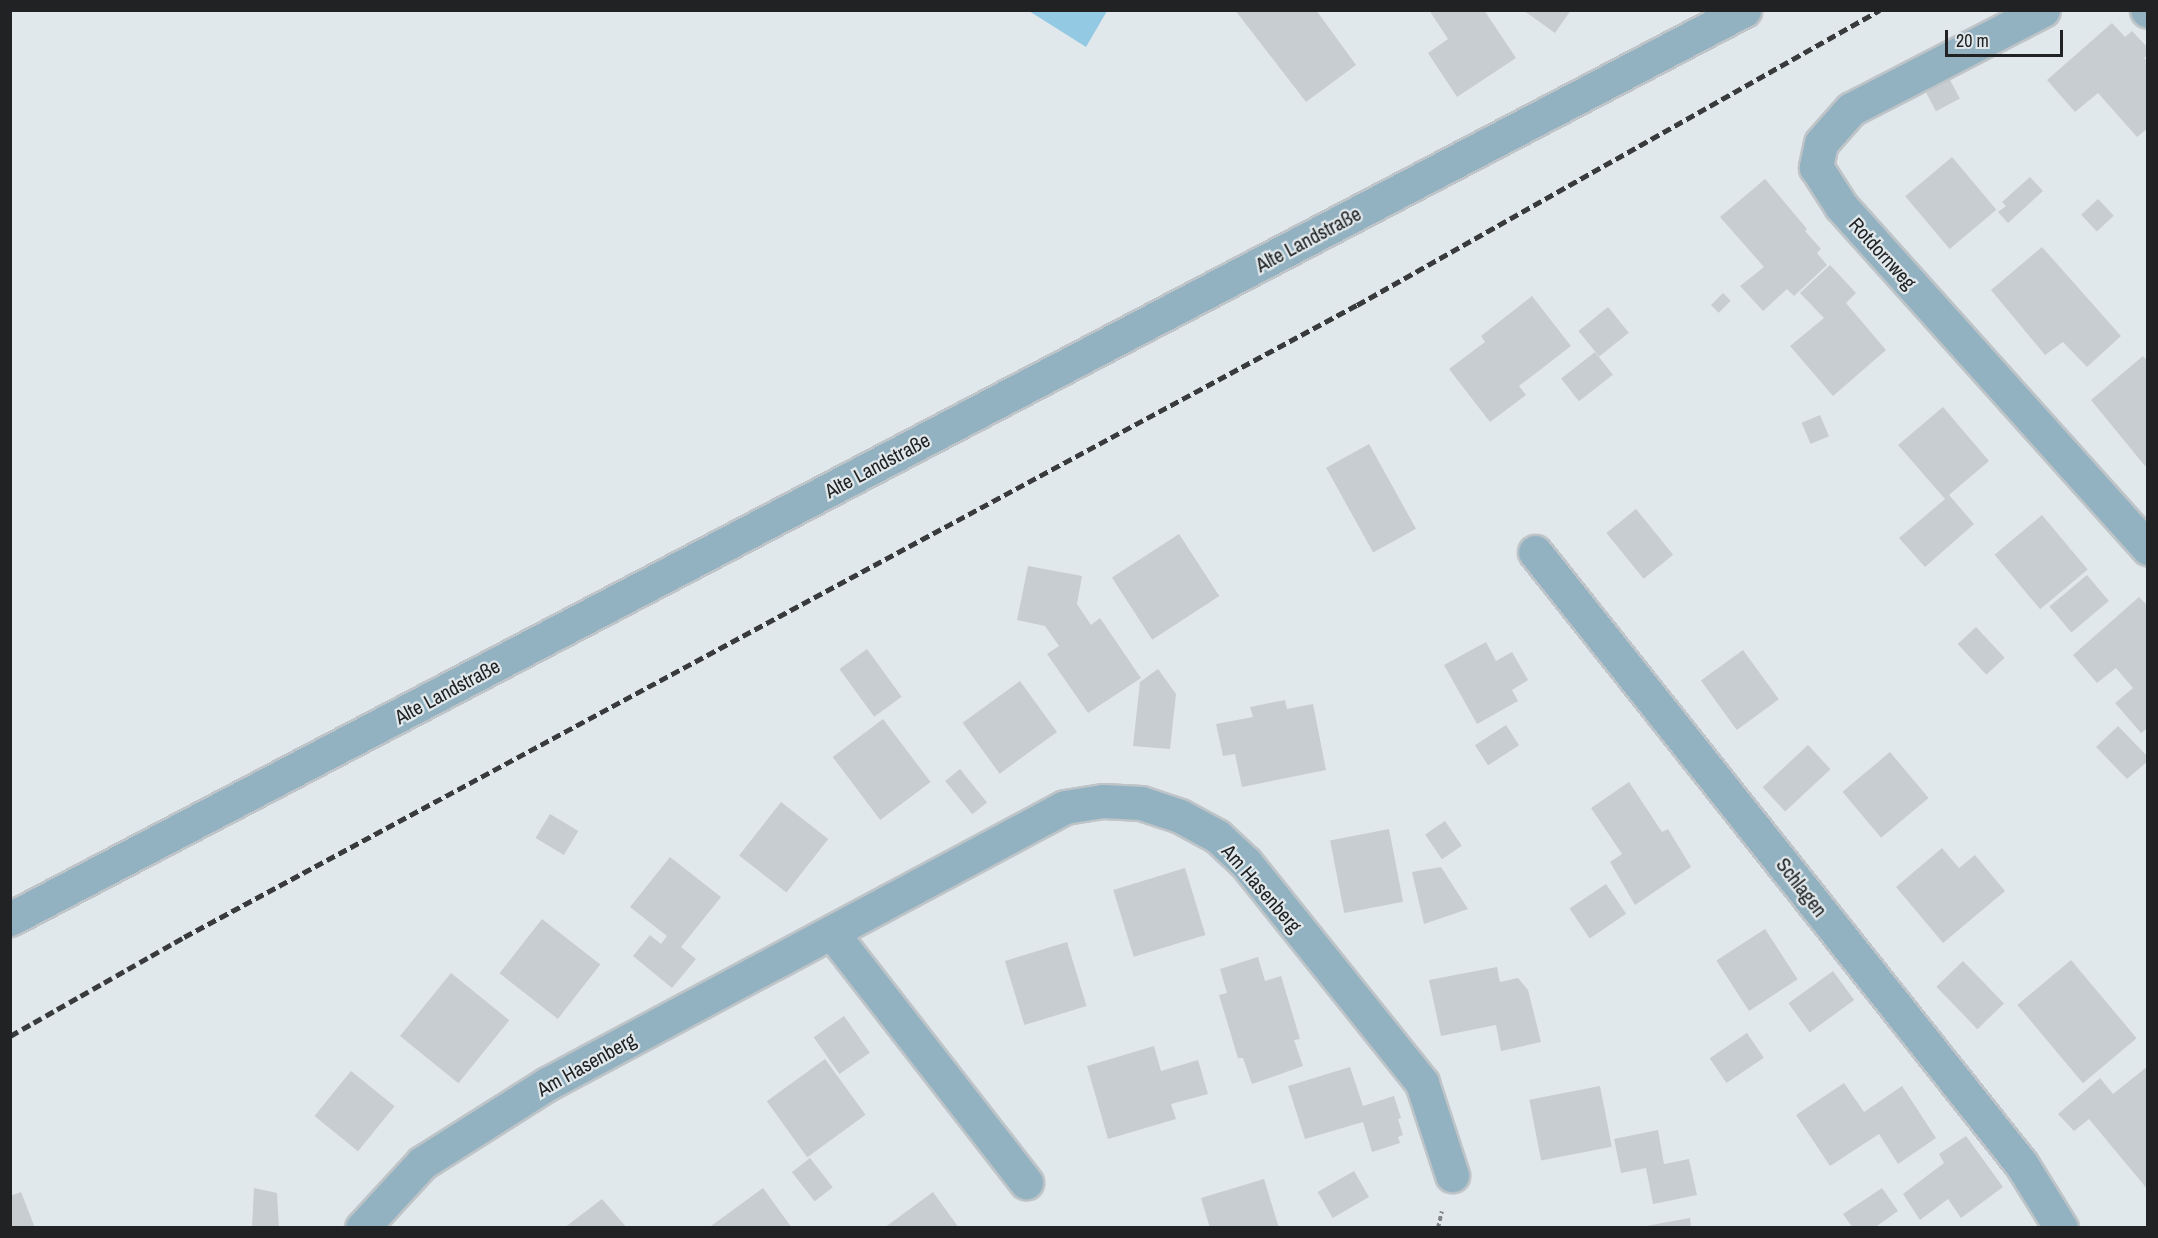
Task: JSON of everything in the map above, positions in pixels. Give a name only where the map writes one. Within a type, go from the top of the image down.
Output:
[{"type":"street","name":"Alte Landstraße","points":[[10,919],[1744,10]]},
{"type":"street","name":"Rotdornweg","points":[[2043,10],[1851,109],[1821,143],[1816,167],[1841,206],[2148,548]]},
{"type":"street","name":"Schlagen","points":[[1535,552],[2022,1165],[2061,1227]]},
{"type":"street","name":"Am Hasenberg","points":[[362,1227],[422,1163],[547,1084],[1065,807],[1103,801],[1141,803],[1180,816],[1217,836],[1246,864],[1422,1083],[1452,1175]]},
{"type":"street","points":[[832,933],[1026,1182]]},
{"type":"shaded area","points":[[1029,11],[1107,11],[1086,47]]},
{"type":"building","points":[[1235,10],[1316,10],[1356,65],[1306,102]]},
{"type":"building","points":[[1429,10],[1484,10],[1516,58],[1457,97],[1428,53],[1448,39]]},
{"type":"building","points":[[1523,10],[1571,10],[1555,33]]},
{"type":"building","points":[[2112,23],[2125,37],[2132,31],[2148,48],[2148,55],[2144,58],[2148,62],[2148,128],[2137,137],[2098,93],[2075,112],[2047,80]]},
{"type":"building","points":[[1950,80],[1960,99],[1936,111],[1926,93]]},
{"type":"building","points":[[1952,157],[1996,210],[1950,249],[1905,196]]},
{"type":"building","points":[[2030,177],[2043,191],[2008,223],[1998,212],[2006,206],[2002,202]]},
{"type":"building","points":[[1765,179],[1807,229],[1805,231],[1821,249],[1817,253],[1827,265],[1794,296],[1787,289],[1763,311],[1740,286],[1764,267],[1720,217]]},
{"type":"building","points":[[2098,199],[2114,216],[2097,232],[2081,215]]},
{"type":"building","points":[[2042,247],[2121,336],[2087,367],[2063,342],[2045,355],[1991,290]]},
{"type":"building","points":[[1830,265],[1856,293],[1846,303],[1886,350],[1833,396],[1790,346],[1824,318],[1800,293]]},
{"type":"building","points":[[1723,293],[1731,301],[1719,313],[1711,305]]},
{"type":"building","points":[[1532,296],[1571,346],[1519,386],[1526,395],[1490,422],[1449,369],[1485,342],[1481,336]]},
{"type":"building","points":[[1608,307],[1629,333],[1599,357],[1578,331]]},
{"type":"building","points":[[1595,352],[1613,375],[1579,401],[1561,378]]},
{"type":"building","points":[[2143,356],[2148,362],[2148,464],[2145,466],[2091,400]]},
{"type":"building","points":[[1943,407],[1989,461],[1949,495],[1974,524],[1925,567],[1899,538],[1945,499],[1898,445]]},
{"type":"building","points":[[1820,415],[1829,436],[1811,444],[1802,423]]},
{"type":"building","points":[[1369,444],[1416,529],[1373,553],[1326,468]]},
{"type":"building","points":[[1636,509],[1673,555],[1644,579],[1606,533]]},
{"type":"building","points":[[2042,515],[2088,569],[2040,609],[1995,555]]},
{"type":"building","points":[[1179,534],[1219,596],[1152,640],[1112,578]]},
{"type":"building","points":[[1028,566],[1082,576],[1077,604],[1091,625],[1100,618],[1141,678],[1088,713],[1047,654],[1059,646],[1045,626],[1017,620]]},
{"type":"building","points":[[2087,575],[2109,601],[2071,633],[2049,606]]},
{"type":"building","points":[[2139,597],[2148,606],[2148,728],[2141,733],[2115,703],[2133,688],[2116,668],[2097,683],[2073,655]]},
{"type":"building","points":[[1976,627],[2005,658],[1986,675],[1958,644]]},
{"type":"building","points":[[1486,642],[1496,661],[1512,652],[1528,680],[1512,690],[1518,701],[1477,724],[1444,665]]},
{"type":"building","points":[[867,649],[902,697],[874,717],[839,669]]},
{"type":"building","points":[[1743,650],[1779,699],[1737,730],[1701,681]]},
{"type":"building","points":[[1158,669],[1176,694],[1170,749],[1133,746],[1140,682]]},
{"type":"building","points":[[1020,681],[1057,732],[1000,774],[963,723]]},
{"type":"building","points":[[1285,700],[1287,709],[1313,704],[1326,770],[1242,787],[1235,754],[1223,756],[1216,724],[1253,717],[1250,707]]},
{"type":"building","points":[[883,719],[931,782],[880,820],[833,757]]},
{"type":"building","points":[[1506,725],[1519,745],[1488,765],[1475,745]]},
{"type":"building","points":[[2118,726],[2148,757],[2148,761],[2127,779],[2096,747]]},
{"type":"building","points":[[1808,745],[1831,769],[1785,811],[1763,787]]},
{"type":"building","points":[[1890,752],[1929,798],[1881,838],[1843,792]]},
{"type":"building","points":[[960,769],[987,802],[972,814],[945,781]]},
{"type":"building","points":[[1629,782],[1662,832],[1668,829],[1691,867],[1635,905],[1610,862],[1622,854],[1591,808]]},
{"type":"building","points":[[781,802],[828,839],[786,893],[739,856]]},
{"type":"building","points":[[550,814],[578,831],[564,855],[536,838]]},
{"type":"building","points":[[1445,821],[1462,846],[1442,859],[1425,834]]},
{"type":"building","points":[[1389,829],[1403,902],[1344,913],[1330,840]]},
{"type":"building","points":[[1942,848],[1959,868],[1975,855],[2005,891],[1943,943],[1896,887]]},
{"type":"building","points":[[670,857],[721,897],[681,947],[696,959],[672,988],[633,956],[650,935],[661,944],[667,936],[630,907]]},
{"type":"building","points":[[1441,867],[1468,909],[1424,924],[1412,872]]},
{"type":"building","points":[[1185,868],[1205,935],[1134,957],[1113,890]]},
{"type":"building","points":[[1606,884],[1626,914],[1590,938],[1570,909]]},
{"type":"building","points":[[542,919],[600,965],[558,1019],[500,973]]},
{"type":"building","points":[[1765,929],[1798,979],[1749,1011],[1716,961]]},
{"type":"building","points":[[1067,942],[1087,1006],[1024,1025],[1005,961]]},
{"type":"building","points":[[1258,957],[1265,981],[1281,976],[1300,1039],[1294,1040],[1303,1066],[1252,1084],[1243,1058],[1238,1058],[1219,995],[1227,993],[1220,969]]},
{"type":"building","points":[[2071,960],[2137,1038],[2083,1083],[2017,1005]]},
{"type":"building","points":[[1963,961],[2004,1003],[1977,1029],[1936,987]]},
{"type":"building","points":[[1497,967],[1500,982],[1518,978],[1528,990],[1541,1042],[1501,1051],[1496,1025],[1441,1036],[1429,980]]},
{"type":"building","points":[[1833,971],[1854,1000],[1810,1032],[1789,1003]]},
{"type":"building","points":[[451,973],[509,1020],[458,1083],[400,1036]]},
{"type":"building","points":[[844,1016],[870,1053],[840,1074],[814,1037]]},
{"type":"building","points":[[1747,1033],[1764,1058],[1726,1083],[1710,1058]]},
{"type":"building","points":[[1154,1046],[1161,1071],[1198,1060],[1208,1094],[1171,1104],[1176,1119],[1108,1139],[1087,1066]]},
{"type":"building","points":[[825,1059],[866,1115],[807,1157],[767,1101]]},
{"type":"building","points":[[2148,1066],[2148,1190],[2089,1119],[2074,1131],[2058,1114],[2100,1078],[2113,1094]]},
{"type":"building","points":[[1350,1067],[1363,1106],[1394,1096],[1401,1118],[1398,1119],[1403,1135],[1398,1137],[1400,1143],[1372,1152],[1363,1122],[1305,1139],[1288,1086]]},
{"type":"building","points":[[351,1071],[395,1106],[358,1151],[314,1116]]},
{"type":"building","points":[[1844,1083],[1864,1112],[1902,1086],[1936,1138],[1898,1164],[1879,1134],[1830,1166],[1796,1115]]},
{"type":"building","points":[[1600,1086],[1612,1147],[1541,1161],[1529,1100]]},
{"type":"building","points":[[1658,1130],[1664,1164],[1689,1159],[1697,1195],[1653,1204],[1646,1168],[1621,1173],[1614,1139]]},
{"type":"building","points":[[1966,1136],[2003,1187],[1961,1218],[1948,1199],[1920,1220],[1903,1194],[1944,1163],[1939,1154]]},
{"type":"building","points":[[810,1158],[833,1187],[815,1201],[792,1172]]},
{"type":"building","points":[[1354,1171],[1369,1197],[1333,1218],[1318,1192]]},
{"type":"building","points":[[1264,1179],[1279,1228],[1210,1228],[1201,1198]]},
{"type":"building","points":[[254,1188],[277,1193],[279,1228],[252,1228]]},
{"type":"building","points":[[763,1188],[792,1228],[712,1228],[711,1226]]},
{"type":"building","points":[[1882,1188],[1898,1211],[1874,1228],[1853,1228],[1843,1214]]},
{"type":"building","points":[[21,1192],[35,1228],[10,1228],[10,1196]]},
{"type":"building","points":[[933,1192],[959,1228],[884,1228]]},
{"type":"building","points":[[602,1199],[627,1228],[564,1228]]},
{"type":"building","points":[[1690,1218],[1691,1228],[1647,1228],[1646,1226]]},
{"type":"railway","points":[[10,1036],[184,937],[1357,305],[1880,10]]}]
